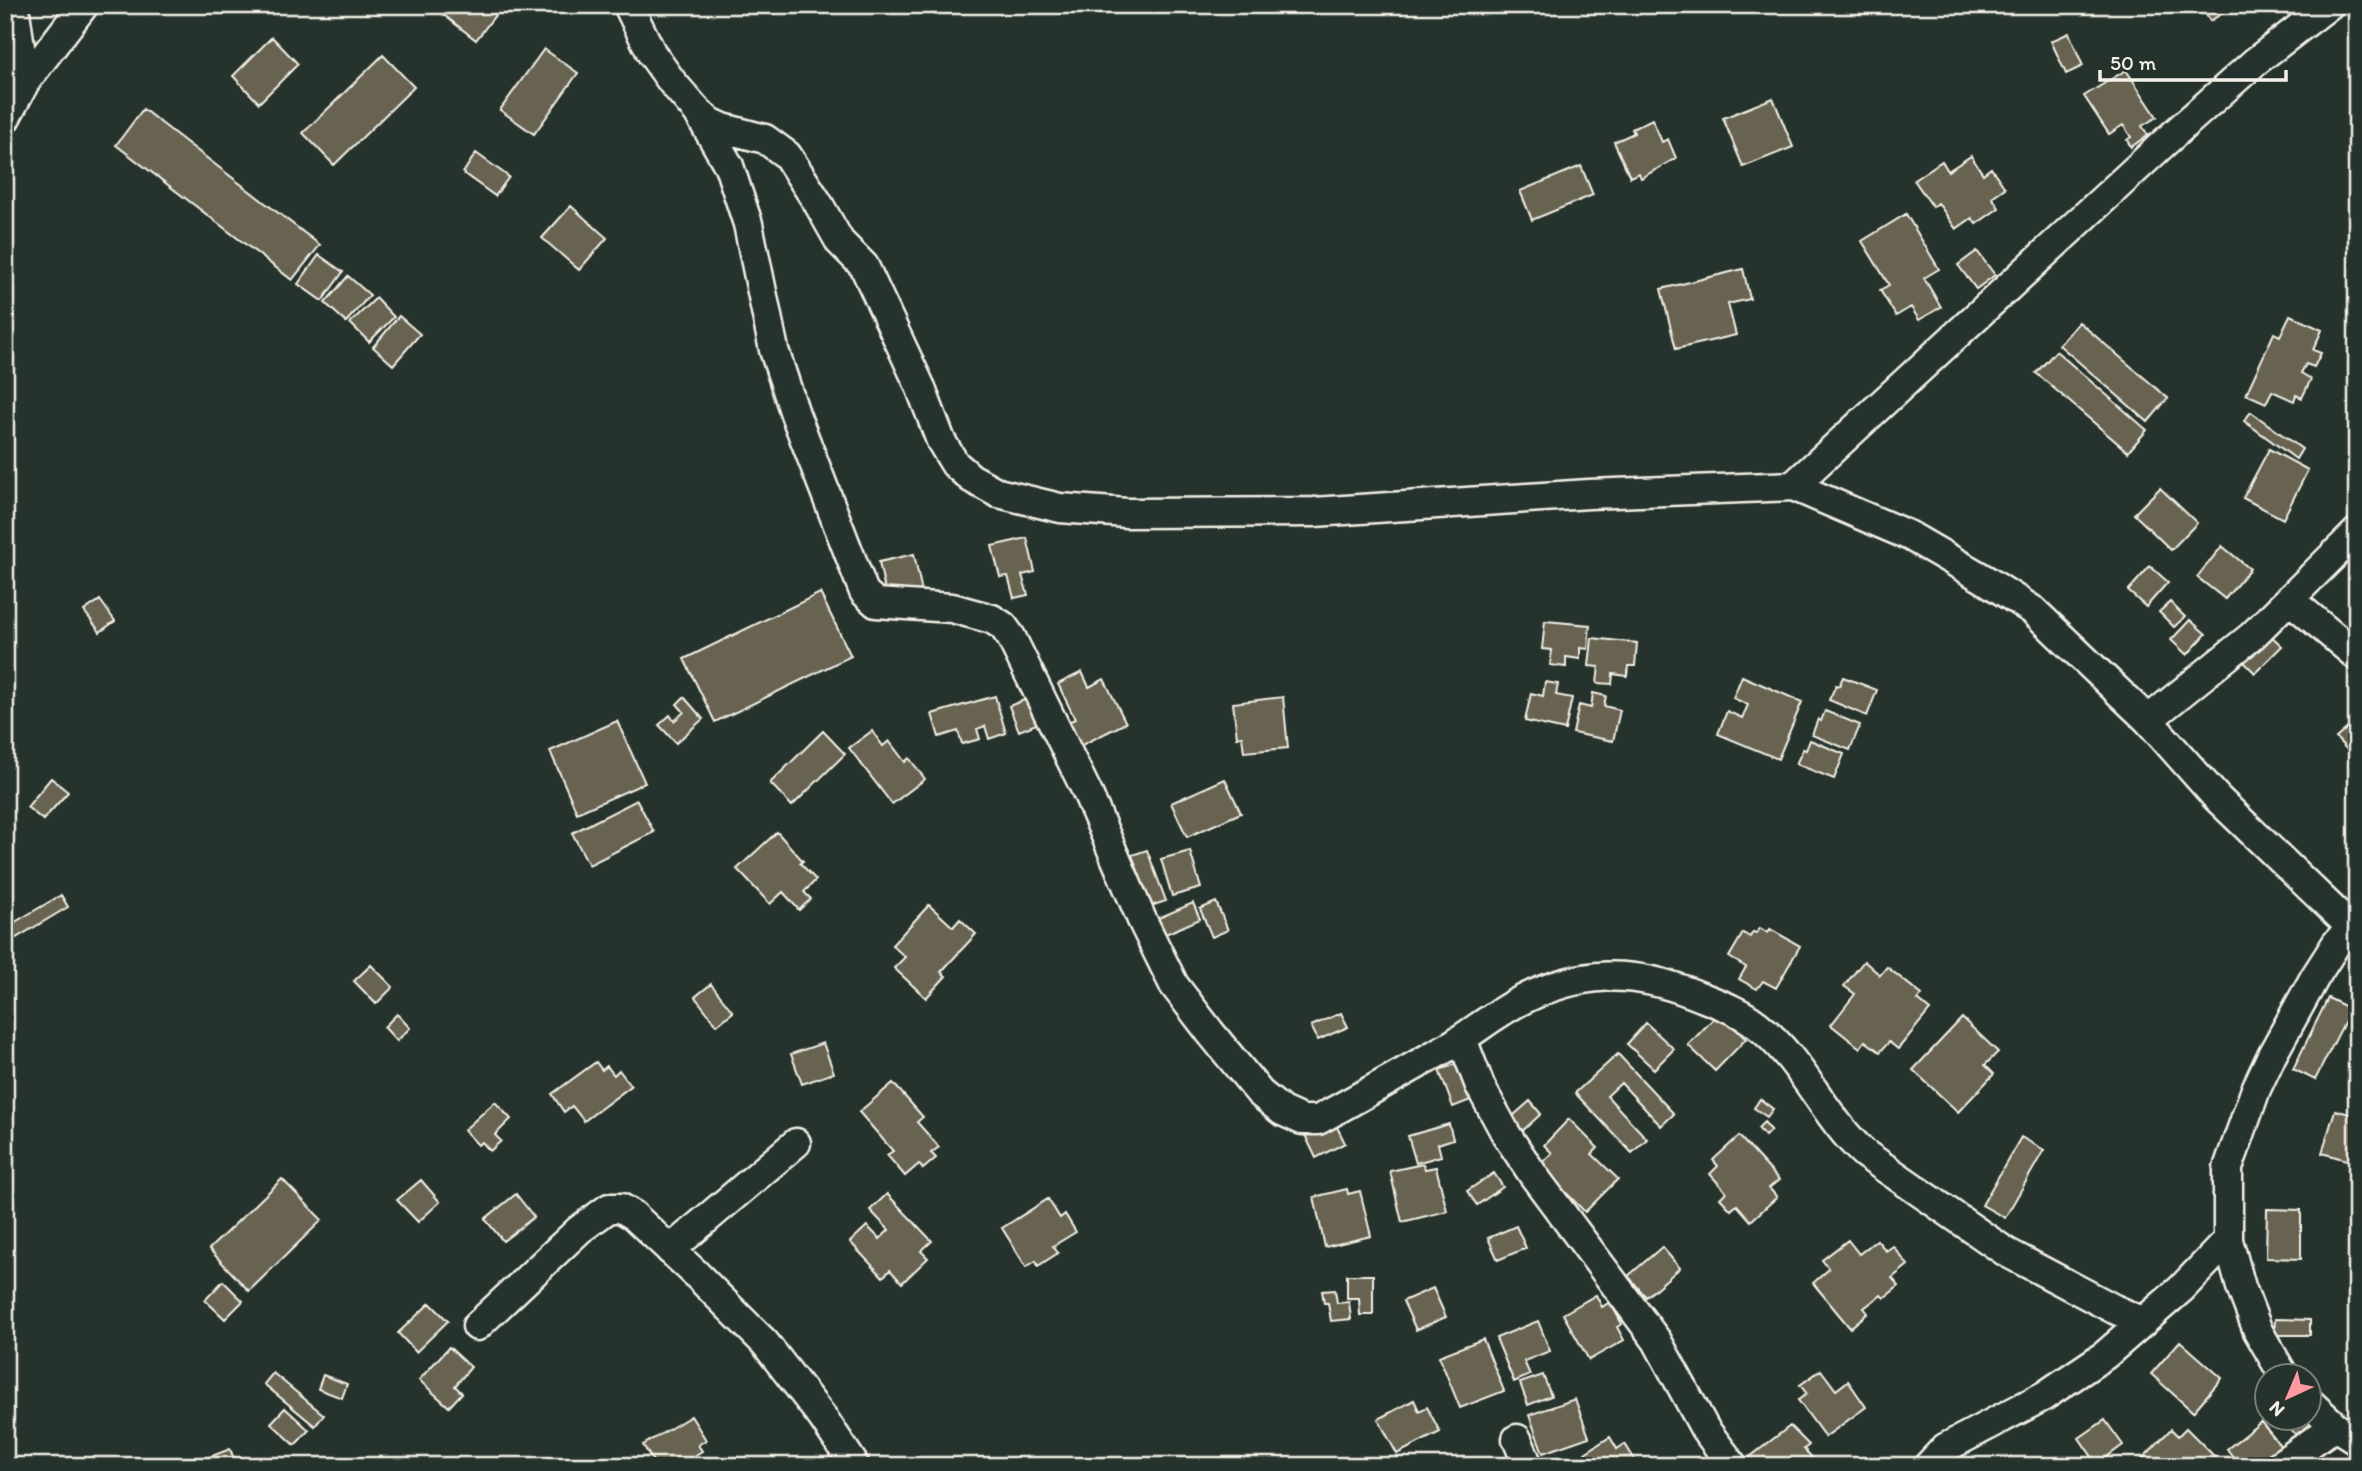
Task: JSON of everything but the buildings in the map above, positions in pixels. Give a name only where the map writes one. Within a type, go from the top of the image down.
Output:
[{"type":"street","points":[[14,5],[25,82]]},
{"type":"street","points":[[5,119],[25,82],[84,5]]},
{"type":"street","points":[[628,5],[652,54],[698,112],[723,128],[765,139],[787,155],[840,242],[864,266],[920,386],[941,441],[955,464],[971,478],[998,493],[1060,508],[1127,513],[1314,512],[1589,494],[1793,486],[1910,536],[2034,611],[2148,720],[2217,798],[2354,923],[2315,977],[2256,1089],[2228,1168],[2228,1240],[2241,1287],[2258,1331],[2276,1362]]},
{"type":"street","points":[[1793,486],[2164,143],[2256,61],[2329,5]]},
{"type":"street","points":[[698,112],[724,155],[732,175],[748,224],[774,350],[795,414],[864,592],[876,603],[951,608],[992,619],[1003,626],[1011,637],[1088,794],[1142,920],[1174,985],[1260,1093],[1282,1111],[1302,1120],[1318,1120],[1462,1039],[1520,1001],[1571,981],[1618,975],[1665,982],[1755,1023],[1799,1069],[1849,1140],[1865,1154],[2006,1252],[2144,1322]]},
{"type":"street","points":[[2148,720],[2252,636],[2357,532]]},
{"type":"street","points":[[2290,599],[2357,656]]},
{"type":"street","points":[[1462,1039],[1480,1086],[1506,1134],[1657,1341],[1705,1429],[1733,1466]]},
{"type":"street","points":[[670,1250],[796,1143]]},
{"type":"street","points":[[477,1326],[579,1230],[609,1208],[621,1208],[633,1215],[765,1343],[823,1418],[855,1466]]},
{"type":"street","points":[[1928,1466],[1945,1448],[2044,1396],[2105,1355],[2181,1289],[2228,1240]]},
{"type":"street","points":[[2278,1466],[2351,1435],[2324,1414]]},
{"type":"street","points":[[1517,1439],[1528,1466]]}]
